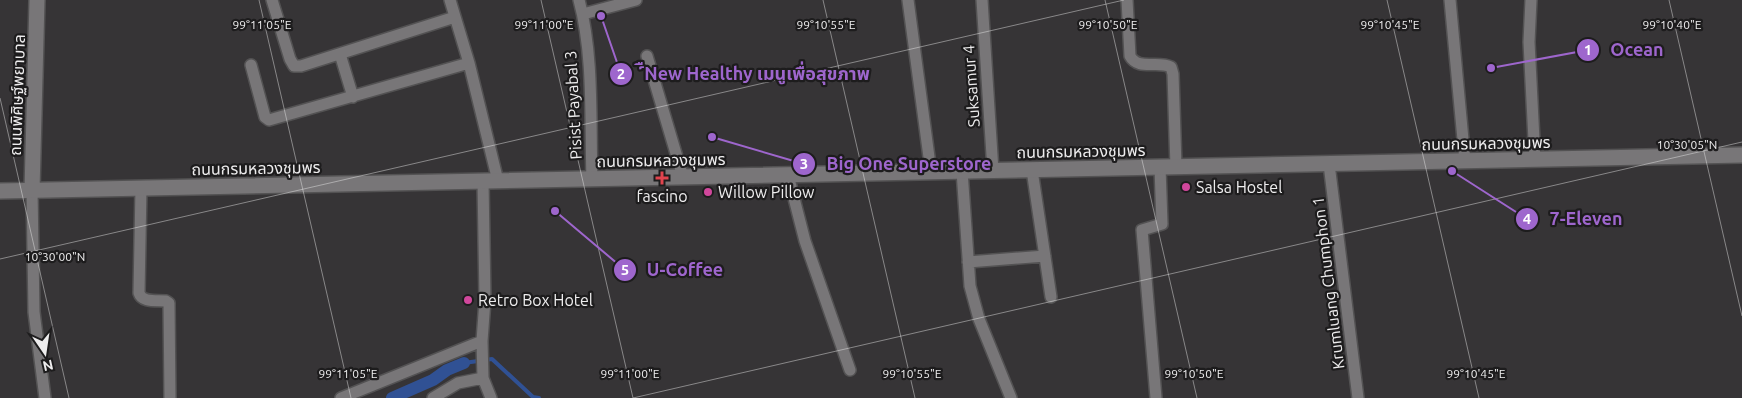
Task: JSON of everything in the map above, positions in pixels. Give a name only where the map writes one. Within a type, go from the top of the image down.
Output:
[{"type":"street","name":"ถนนพิศิษฐ์พยาบาล","points":[[32,190],[37,0]]},
{"type":"street","points":[[272,0],[290,59],[294,66],[301,66],[455,17]]},
{"type":"street","points":[[450,0],[469,63],[491,181],[482,344],[483,375],[490,398]]},
{"type":"street","name":"Pisist Payabal 3","points":[[579,0],[583,14],[588,66],[592,179]]},
{"type":"street","points":[[583,14],[636,0]]},
{"type":"street","points":[[908,0],[931,172]]},
{"type":"street","name":"Suksamur 4","points":[[982,0],[993,171]]},
{"type":"street","points":[[1127,0],[1130,56],[1133,61],[1139,64],[1164,63],[1171,67],[1173,74],[1176,167]]},
{"type":"street","points":[[1450,0],[1464,161]]},
{"type":"street","points":[[1531,0],[1529,42],[1535,160]]},
{"type":"street","points":[[340,54],[353,97]]},
{"type":"street","points":[[647,56],[683,177]]},
{"type":"street","points":[[251,65],[265,117],[269,120],[469,63]]},
{"type":"street","name":"ถนนกรมหลวงชุมพร","points":[[0,191],[1742,155]]},
{"type":"street","name":"Krumluang Chumphon 1","points":[[1329,164],[1358,398]]},
{"type":"street","points":[[1156,398],[1142,230],[1162,224],[1160,167]]},
{"type":"street","points":[[1032,170],[1051,297]]},
{"type":"street","points":[[962,171],[970,286],[979,319],[1011,398]]},
{"type":"street","points":[[788,175],[805,240],[850,370]]},
{"type":"street","points":[[141,188],[139,293],[143,300],[166,301],[169,303],[170,398]]},
{"type":"street","points":[[32,190],[34,312],[45,398]]},
{"type":"street","points":[[968,262],[1045,256]]},
{"type":"street","points":[[341,398],[482,344]]},
{"type":"street","points":[[433,398],[458,383],[483,375]]},
{"type":"waterway","points":[[464,363],[492,359],[533,397],[539,398]]},
{"type":"waterway","points":[[392,398],[433,380],[447,370],[464,363]]},
{"type":"place","name":"์ืNew Healthy เมนูเพื่อสุขภาพ","points":[[601,16]]},
{"type":"place","name":"Ocean","points":[[1491,68]]},
{"type":"place","name":"Big One Superstore","points":[[712,137]]},
{"type":"place","name":"7-Eleven","points":[[1452,171]]},
{"type":"place","name":"fascino","points":[[662,178]]},
{"type":"place","name":"Salsa Hostel","points":[[1186,187]]},
{"type":"place","name":"Willow Pillow","points":[[708,192]]},
{"type":"place","name":"U-Coffee","points":[[555,211]]},
{"type":"place","name":"Retro Box Hotel","points":[[468,300]]}]
